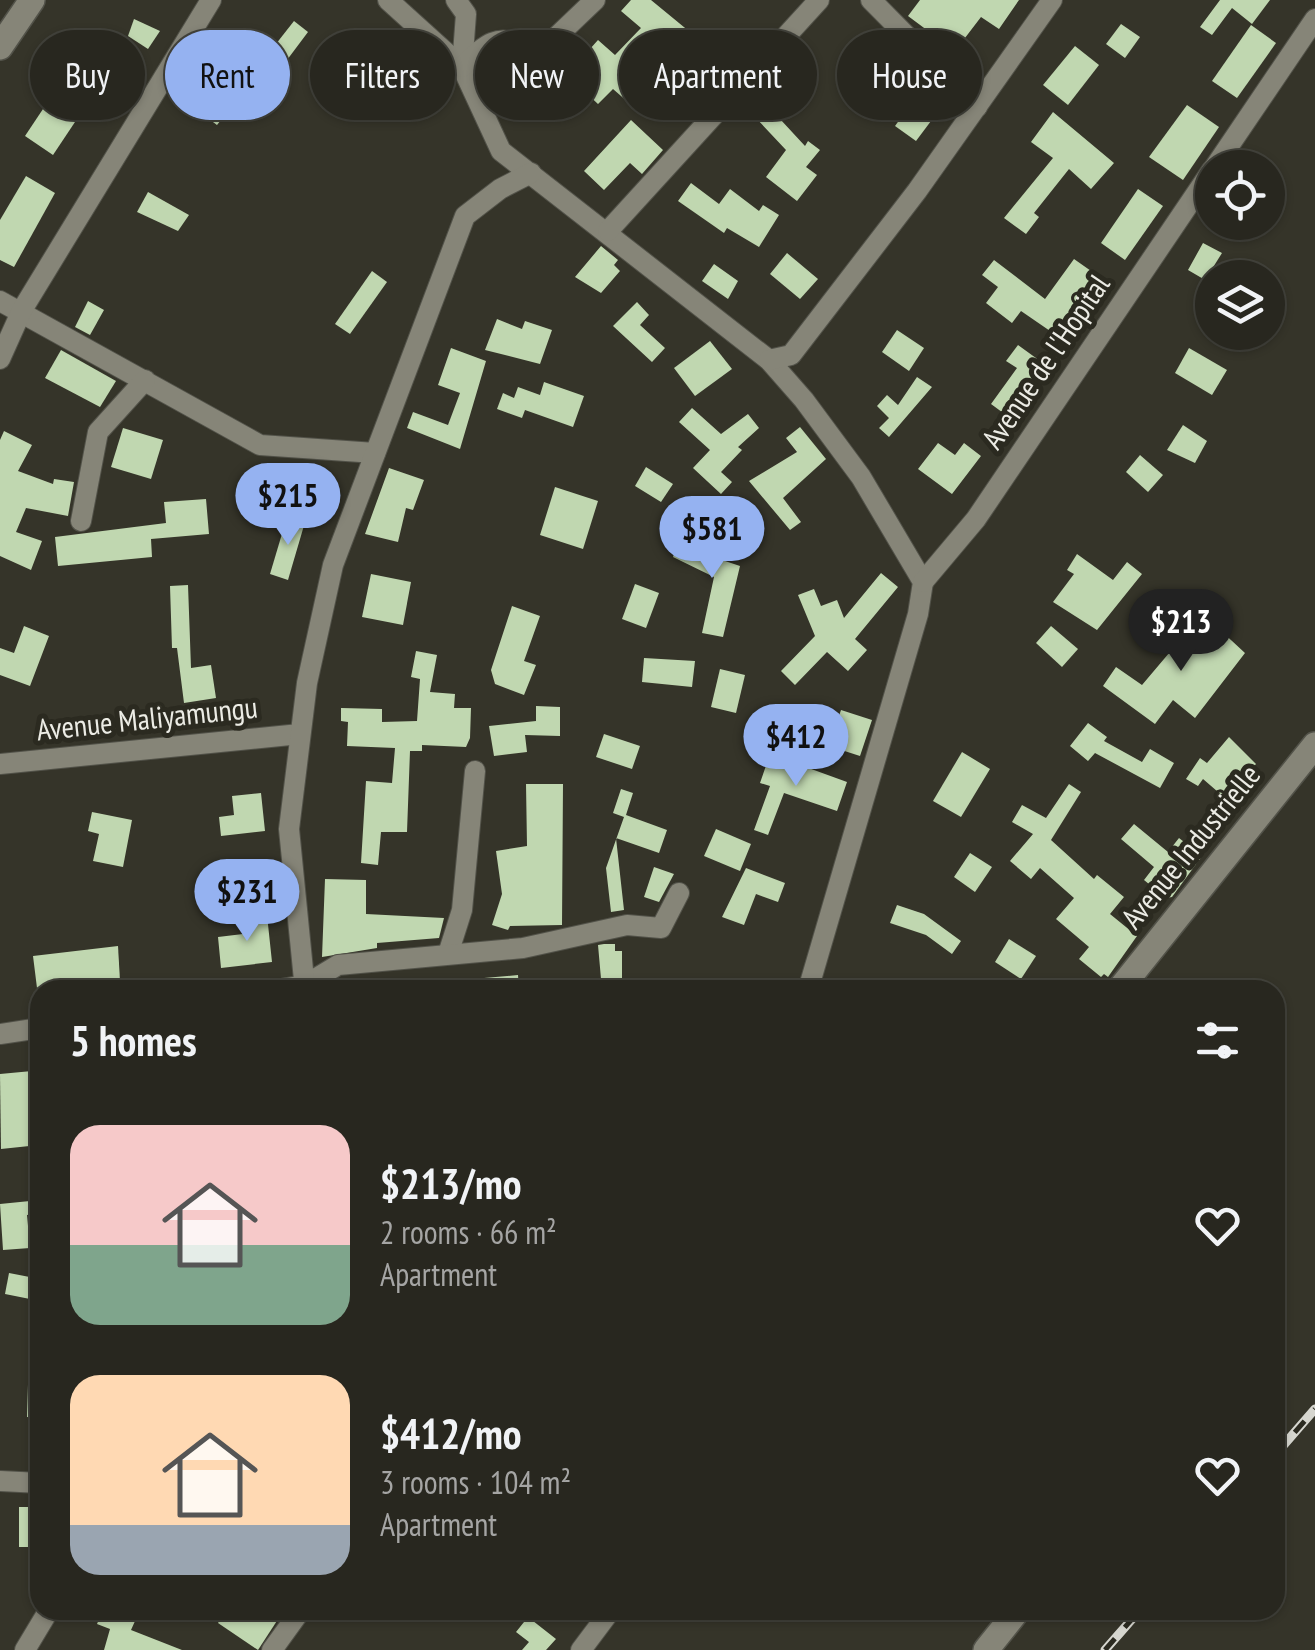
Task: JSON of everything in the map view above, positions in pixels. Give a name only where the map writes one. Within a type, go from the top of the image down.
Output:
[{"type":"street","points":[[0,47],[32,0]]},
{"type":"street","points":[[0,359],[22,310],[211,0]]},
{"type":"street","points":[[388,0],[462,67],[501,150],[769,360],[861,477],[923,582],[918,614],[811,980]]},
{"type":"street","points":[[456,0],[466,14],[462,67]]},
{"type":"street","points":[[462,67],[485,44],[497,38],[551,42],[595,0]]},
{"type":"street","points":[[608,231],[819,0]]},
{"type":"street","points":[[870,0],[900,30]]},
{"type":"street","points":[[982,100],[1052,0]]},
{"type":"street","name":"Avenue de l'Hopital","points":[[1226,150],[1315,19]]},
{"type":"street","points":[[769,360],[792,354],[967,120]]},
{"type":"street","points":[[304,980],[289,829],[300,734],[333,565],[466,216],[500,189],[530,174]]},
{"type":"street","name":"Avenue de l'Hopital","points":[[923,582],[976,518],[1195,196]]},
{"type":"street","points":[[0,301],[260,445],[376,453]]},
{"type":"street","points":[[81,521],[98,432],[145,380]]},
{"type":"street","name":"Avenue Maliyamungu","points":[[0,764],[300,734]]},
{"type":"street","name":"Avenue Industrielle","points":[[1127,980],[1315,745]]},
{"type":"street","points":[[448,954],[462,910],[475,771]]},
{"type":"street","points":[[317,980],[338,966],[523,948],[627,925],[661,928],[679,894]]},
{"type":"street","points":[[0,1034],[30,1030]]},
{"type":"street","points":[[0,1481],[30,1482]]},
{"type":"street","points":[[25,1650],[43,1620]]},
{"type":"street","points":[[272,1650],[294,1620]]},
{"type":"street","points":[[582,1650],[603,1620]]},
{"type":"street","points":[[986,1650],[1010,1620]]},
{"type":"building","points":[[631,0],[651,0],[688,30],[639,30],[621,11]]},
{"type":"building","points":[[920,0],[1019,0],[999,29],[981,17],[971,30],[927,30],[908,16]]},
{"type":"building","points":[[1220,0],[1270,0],[1252,24],[1232,8],[1212,35],[1200,27]]},
{"type":"building","points":[[134,19],[160,31],[148,49],[145,30],[130,30]]},
{"type":"building","points":[[294,21],[308,32],[290,56],[290,30],[287,30]]},
{"type":"building","points":[[1121,24],[1140,37],[1125,58],[1106,44]]},
{"type":"building","points":[[1251,25],[1276,43],[1237,98],[1212,81]]},
{"type":"building","points":[[599,41],[615,55],[619,51],[619,94],[613,89],[599,103]]},
{"type":"building","points":[[1075,46],[1099,65],[1068,105],[1043,85]]},
{"type":"building","points":[[1187,105],[1219,127],[1203,150],[1195,150],[1195,162],[1183,180],[1149,157]]},
{"type":"building","points":[[1053,112],[1114,163],[1091,189],[1069,169],[1034,213],[1039,217],[1026,234],[1004,218],[1053,158],[1031,142]]},
{"type":"building","points":[[36,120],[76,120],[53,155],[25,136]]},
{"type":"building","points":[[631,120],[663,150],[642,174],[630,163],[604,190],[584,171]]},
{"type":"building","points":[[758,120],[781,120],[805,146],[808,141],[820,150],[806,167],[817,175],[797,201],[766,177],[786,150]]},
{"type":"building","points":[[899,120],[932,120],[916,141],[895,126]]},
{"type":"building","points":[[26,176],[55,193],[14,267],[0,260],[0,220]]},
{"type":"building","points":[[691,183],[719,204],[730,189],[759,211],[763,205],[779,215],[759,247],[727,228],[724,233],[678,201]]},
{"type":"building","points":[[1138,189],[1163,206],[1125,260],[1101,243]]},
{"type":"building","points":[[148,192],[189,215],[178,231],[137,212]]},
{"type":"building","points":[[1203,243],[1222,253],[1218,260],[1195,260],[1195,274],[1188,270]]},
{"type":"building","points":[[601,246],[618,260],[614,265],[620,271],[601,293],[575,277]]},
{"type":"building","points":[[787,253],[818,279],[800,299],[770,274]]},
{"type":"building","points":[[1074,259],[1111,285],[1069,344],[1021,311],[1012,323],[986,303],[998,287],[982,275],[994,260],[1045,299]]},
{"type":"building","points":[[714,264],[738,281],[728,299],[702,281]]},
{"type":"building","points":[[372,271],[387,282],[350,334],[335,324]]},
{"type":"building","points":[[88,301],[104,310],[90,335],[75,327]]},
{"type":"building","points":[[637,302],[649,315],[640,325],[665,348],[652,362],[613,326]]},
{"type":"building","points":[[497,319],[522,329],[525,321],[552,330],[540,364],[485,350]]},
{"type":"building","points":[[897,330],[924,348],[909,371],[882,352]]},
{"type":"building","points":[[710,341],[732,369],[695,396],[674,368]]},
{"type":"building","points":[[1018,345],[1047,366],[1010,418],[991,404],[1017,368],[1006,361]]},
{"type":"building","points":[[451,348],[486,361],[460,449],[407,428],[413,412],[448,425],[460,393],[438,385]]},
{"type":"building","points":[[1189,348],[1227,370],[1212,395],[1175,373]]},
{"type":"building","points":[[61,350],[116,381],[100,407],[45,378]]},
{"type":"building","points":[[917,377],[932,387],[889,437],[879,428],[889,418],[877,406],[887,395],[898,405]]},
{"type":"building","points":[[544,382],[584,396],[573,427],[525,410],[522,418],[497,409],[503,393],[514,398],[518,387],[540,395]]},
{"type":"building","points":[[692,408],[721,434],[748,414],[759,428],[738,447],[742,450],[721,472],[732,482],[721,494],[693,468],[710,450],[679,422]]},
{"type":"building","points":[[1183,425],[1207,441],[1195,463],[1167,450]]},
{"type":"building","points":[[800,427],[826,459],[783,498],[801,522],[790,530],[749,481],[797,452],[786,438]]},
{"type":"building","points":[[123,428],[163,440],[151,479],[111,467]]},
{"type":"building","points":[[4,431],[32,445],[18,471],[53,484],[54,479],[74,482],[68,516],[26,508],[16,532],[42,541],[31,570],[0,556],[0,440]]},
{"type":"building","points":[[938,443],[955,455],[964,443],[981,456],[952,494],[918,469]]},
{"type":"building","points":[[1140,455],[1163,475],[1148,492],[1126,472]]},
{"type":"building","points":[[646,467],[673,484],[661,502],[635,486]]},
{"type":"building","points":[[389,468],[424,480],[413,510],[406,508],[398,542],[365,534]]},
{"type":"building","points":[[555,487],[598,501],[583,549],[540,535]]},
{"type":"building","points":[[206,499],[209,534],[151,539],[152,557],[58,566],[55,537],[166,523],[164,502]]},
{"type":"building","points":[[287,517],[305,522],[288,580],[270,574]]},
{"type":"building","points":[[702,538],[721,545],[716,558],[740,566],[723,637],[702,633],[714,577],[673,557],[679,540],[699,547]]},
{"type":"building","points":[[1077,554],[1113,580],[1127,562],[1142,574],[1097,630],[1053,602],[1074,574],[1067,570]]},
{"type":"building","points":[[881,573],[898,587],[855,639],[867,650],[848,671],[827,652],[795,685],[781,671],[815,636],[798,595],[814,589],[821,606],[837,600],[844,618]]},
{"type":"building","points":[[371,574],[411,582],[403,625],[362,617]]},
{"type":"building","points":[[635,584],[659,593],[646,628],[622,619]]},
{"type":"building","points":[[188,585],[191,668],[211,665],[216,698],[184,703],[177,648],[172,648],[170,586]]},
{"type":"building","points":[[512,606],[540,616],[524,661],[536,665],[524,695],[495,684],[491,670]]},
{"type":"building","points":[[1190,618],[1210,635],[1218,628],[1245,653],[1195,718],[1173,700],[1155,724],[1103,686],[1116,667],[1142,685],[1175,646],[1170,642]]},
{"type":"building","points":[[24,626],[49,636],[30,686],[0,675],[0,648],[14,653]]},
{"type":"building","points":[[1051,626],[1078,649],[1062,667],[1036,643]]},
{"type":"building","points":[[416,651],[437,655],[430,692],[455,694],[454,708],[471,708],[470,738],[466,747],[422,745],[422,751],[410,751],[407,832],[381,832],[378,865],[361,863],[366,781],[392,783],[395,748],[347,746],[348,722],[341,721],[341,708],[382,709],[382,722],[417,721],[420,679],[411,677]]},
{"type":"building","points":[[644,658],[695,661],[692,687],[642,682]]},
{"type":"building","points":[[720,669],[745,675],[736,713],[711,707]]},
{"type":"building","points":[[536,706],[560,707],[560,736],[525,735],[527,752],[494,756],[489,726],[536,721]]},
{"type":"building","points":[[841,710],[872,720],[860,756],[829,746]]},
{"type":"building","points":[[1088,723],[1107,737],[1104,741],[1142,762],[1150,749],[1174,763],[1160,788],[1095,753],[1088,761],[1070,746]]},
{"type":"building","points":[[604,734],[640,746],[632,769],[596,757]]},
{"type":"building","points":[[1229,737],[1256,764],[1225,798],[1203,779],[1198,786],[1186,779],[1200,758],[1207,763]]},
{"type":"building","points":[[962,752],[990,769],[961,817],[933,801]]},
{"type":"building","points":[[770,754],[847,782],[837,811],[784,793],[768,835],[754,830],[770,786],[760,783]]},
{"type":"building","points":[[526,784],[563,784],[562,925],[510,926],[508,930],[492,925],[502,894],[496,851],[527,846]]},
{"type":"building","points":[[1069,784],[1081,792],[1051,840],[1094,879],[1097,875],[1124,897],[1110,914],[1137,936],[1108,977],[1101,977],[1079,959],[1089,947],[1056,919],[1074,898],[1040,868],[1031,879],[1010,861],[1033,834],[1012,822],[1022,805],[1046,818]]},
{"type":"building","points":[[621,789],[633,793],[626,815],[667,830],[659,853],[617,838],[624,817],[613,813]]},
{"type":"building","points":[[261,793],[265,831],[221,836],[219,817],[234,815],[232,796]]},
{"type":"building","points":[[92,812],[132,820],[123,867],[93,861],[99,834],[88,831]]},
{"type":"building","points":[[1134,824],[1168,852],[1179,838],[1202,856],[1172,897],[1166,898],[1144,880],[1154,867],[1121,839]]},
{"type":"building","points":[[716,829],[751,844],[740,871],[704,856]]},
{"type":"building","points":[[616,839],[624,910],[611,912],[606,868]]},
{"type":"building","points":[[970,853],[992,867],[975,892],[954,877]]},
{"type":"building","points":[[654,867],[674,874],[659,902],[644,897]]},
{"type":"building","points":[[746,868],[785,883],[778,902],[756,894],[744,925],[722,917]]},
{"type":"building","points":[[325,879],[366,880],[366,914],[444,918],[439,938],[377,943],[377,948],[322,957]]},
{"type":"building","points":[[897,905],[924,914],[961,941],[952,954],[926,935],[890,923]]},
{"type":"building","points":[[267,915],[272,962],[221,968],[218,937],[243,934],[241,918]]},
{"type":"building","points":[[1009,939],[1036,956],[1021,979],[995,962]]},
{"type":"building","points":[[615,944],[615,951],[622,951],[622,980],[601,980],[598,945]]},
{"type":"building","points":[[118,946],[120,980],[36,980],[33,956]]},
{"type":"building","points":[[518,975],[518,980],[461,980]]},
{"type":"building","points":[[30,1071],[30,1146],[1,1149],[0,1074]]},
{"type":"building","points":[[30,1201],[30,1248],[3,1250],[0,1204]]},
{"type":"building","points":[[9,1273],[30,1277],[30,1299],[5,1294]]},
{"type":"building","points":[[29,1352],[30,1352],[30,1417]]},
{"type":"building","points":[[19,1507],[30,1507],[30,1547],[19,1547]]},
{"type":"building","points":[[99,1620],[136,1620],[131,1630],[182,1650],[104,1650],[110,1629],[97,1624]]},
{"type":"building","points":[[220,1620],[278,1620],[258,1650],[218,1623]]},
{"type":"building","points":[[526,1620],[532,1620],[556,1639],[546,1650],[522,1650],[529,1642],[516,1632]]},
{"type":"railway","points":[[1285,1444],[1315,1409]]},
{"type":"railway","points":[[1105,1650],[1131,1620]]}]
